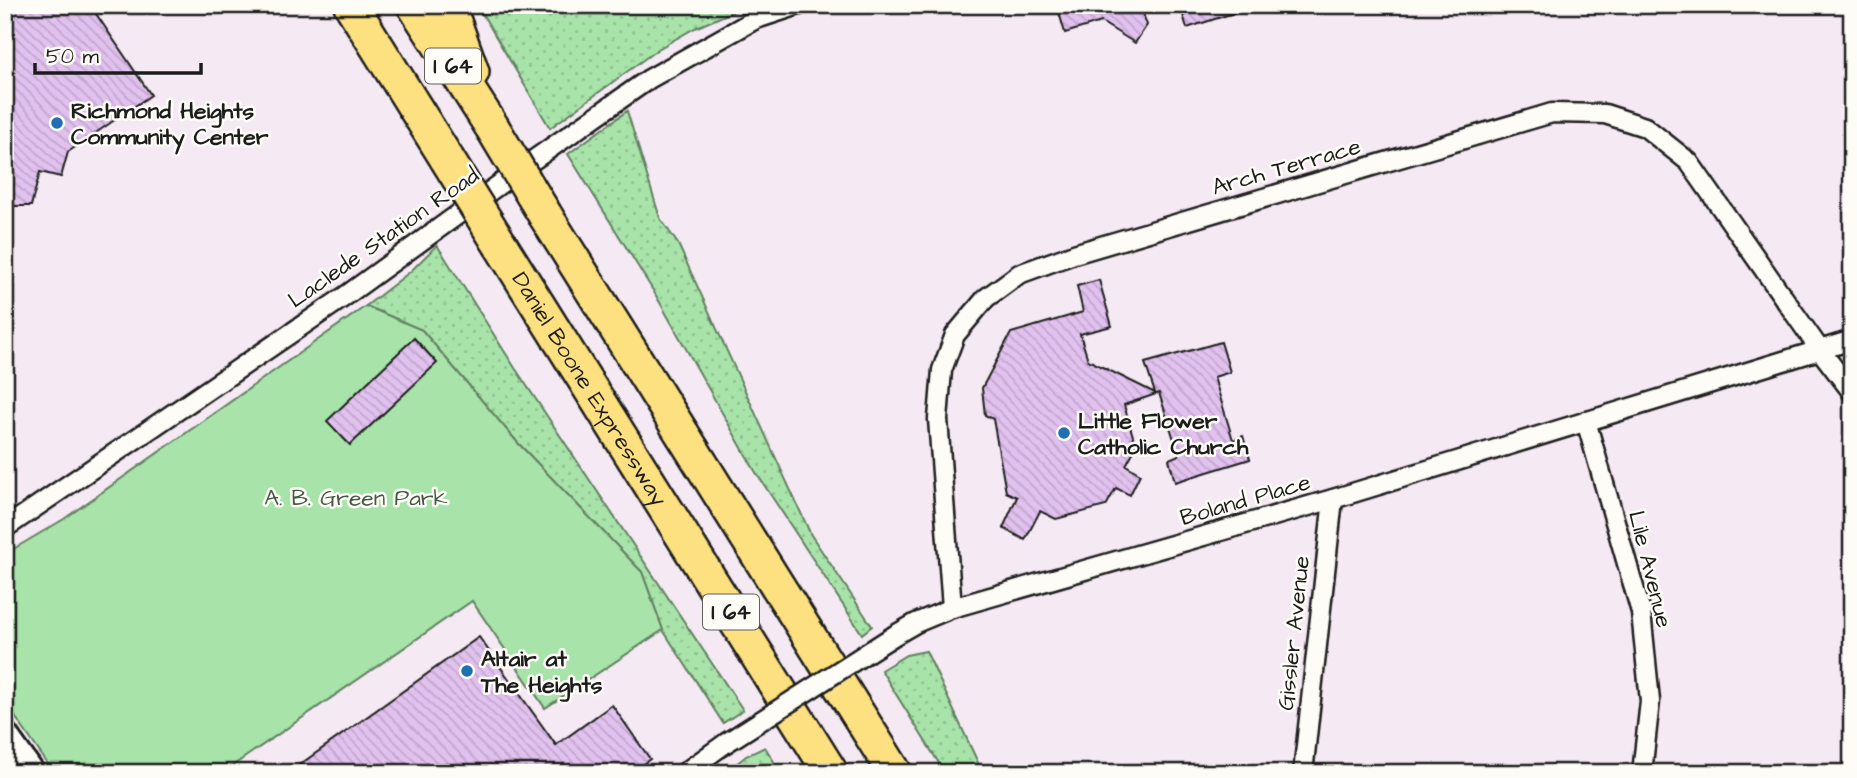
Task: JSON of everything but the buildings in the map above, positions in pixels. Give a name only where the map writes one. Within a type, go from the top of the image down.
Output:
[{"type":"highway","points":[[337,5],[375,45]]},
{"type":"highway","name":"Daniel Boone Expressway","points":[[351,5],[831,773]]},
{"type":"highway","name":"I 64","points":[[414,5],[895,773]]},
{"type":"highway","points":[[448,5],[492,127]]},
{"type":"street","name":"Laclede Station Road","points":[[5,528],[344,297],[649,79],[756,19],[799,5]]},
{"type":"street","name":"Arch Terrace","points":[[952,608],[938,419],[942,370],[955,335],[986,298],[1019,274],[1074,254],[1552,113],[1605,114],[1646,127],[1689,162],[1820,350],[1852,391]]},
{"type":"street","name":"Boland Place","points":[[684,773],[726,743],[895,635],[952,608],[1333,499],[1852,340]]},
{"type":"street","name":"Lile Avenue","points":[[1586,421],[1641,612],[1650,701],[1642,773]]},
{"type":"street","name":"Gissler Avenue","points":[[1303,773],[1333,499]]},
{"type":"street","points":[[5,735],[32,773]]},
{"type":"green space","points":[[477,5],[738,5],[739,9],[695,28],[658,49],[550,128]]},
{"type":"green space","points":[[627,111],[660,218],[678,244],[811,535],[872,626],[862,634],[755,471],[654,292],[568,154]]},
{"type":"green space","points":[[437,245],[515,368],[743,710],[723,723],[663,630],[642,572],[518,443],[422,330],[366,306],[411,271]]},
{"type":"green space","name":"A. B. Green Park","points":[[366,306],[422,330],[518,443],[642,572],[663,630],[545,708],[472,601],[222,773],[54,773],[5,702],[5,554],[64,519]]},
{"type":"green space","points":[[926,651],[980,767],[990,773],[945,773],[881,670],[906,655]]},
{"type":"green space","points":[[765,747],[781,773],[725,773],[746,756]]},
{"type":"place","name":"Richmond Heights Community Center","points":[[57,123]]},
{"type":"place","name":"Little Flower Catholic Church","points":[[1064,433]]},
{"type":"place","name":"Altair at The Heights","points":[[467,671]]}]
